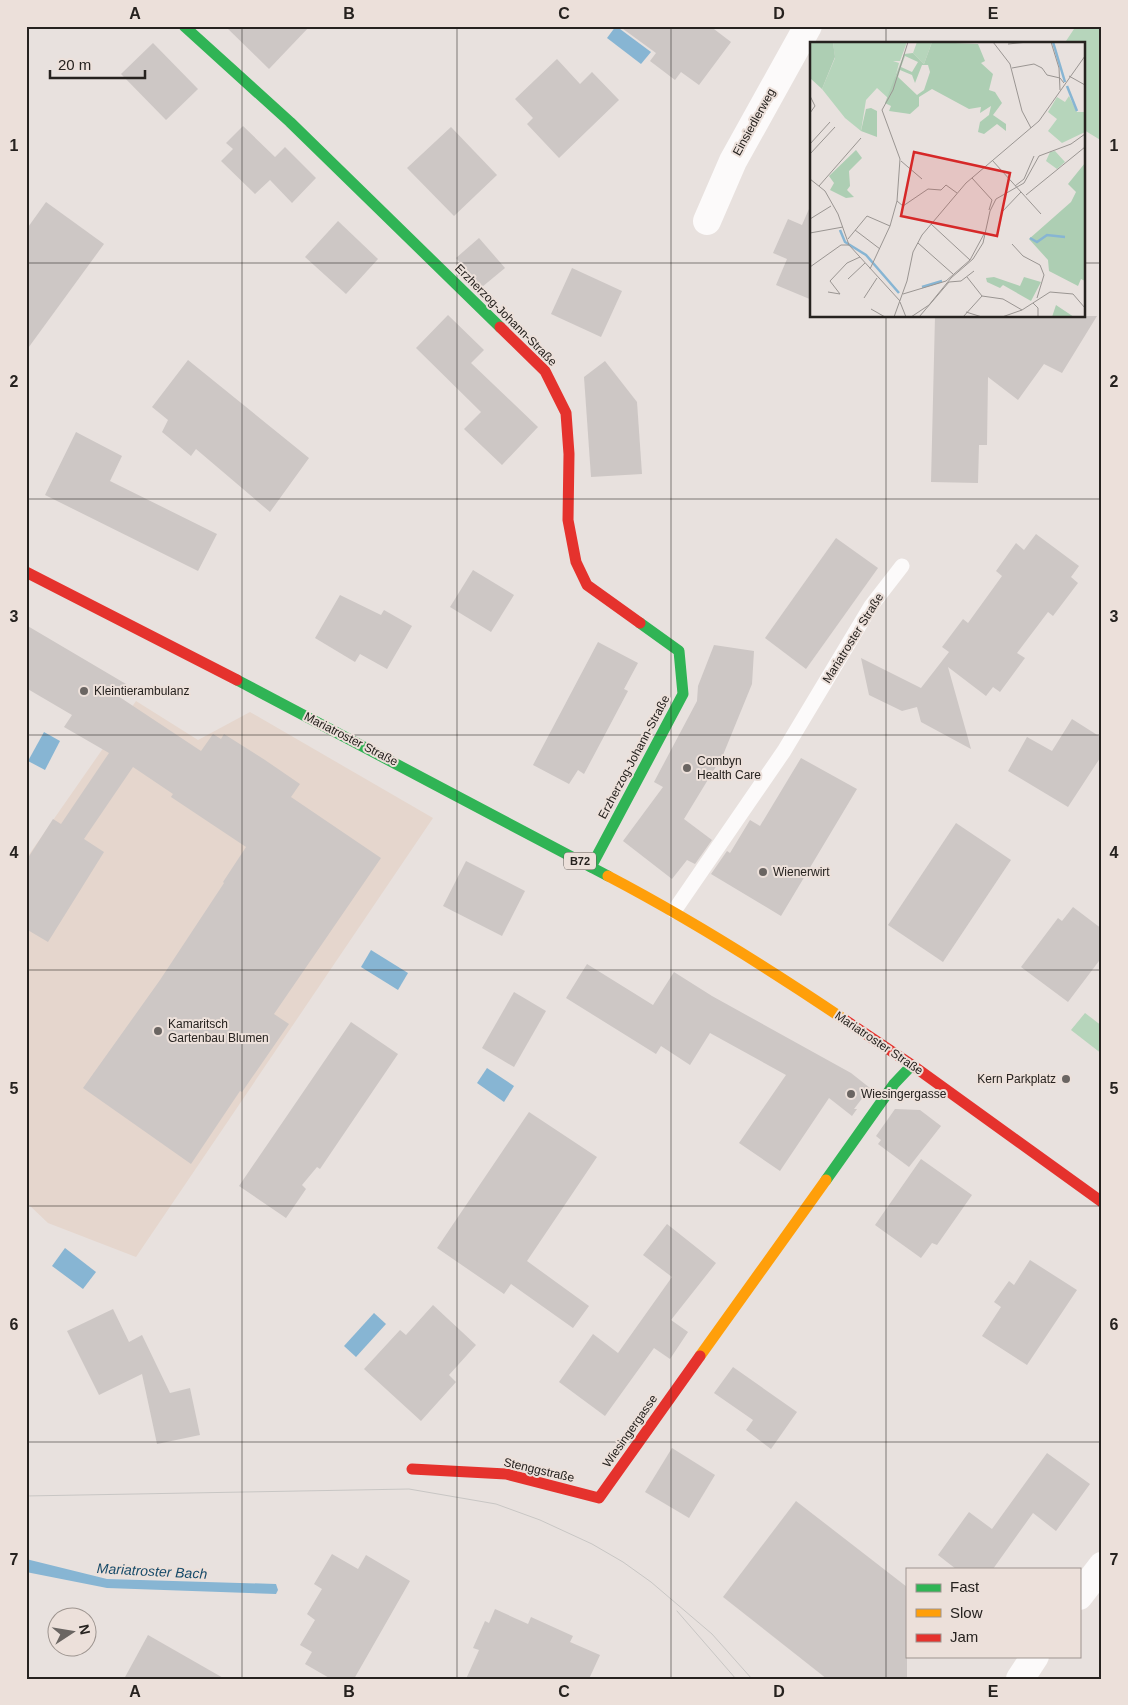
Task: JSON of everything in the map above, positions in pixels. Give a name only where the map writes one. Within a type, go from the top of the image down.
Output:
[{"type":"street","name":"Erzherzog-Johann-Straße","points":[[184,26],[290,122],[545,371],[562,404],[566,413],[570,454],[568,520],[576,562],[587,585],[679,651],[684,694],[591,867]]},
{"type":"street","name":"Einsiedlerweg","points":[[706,221],[733,161],[808,26]]},
{"type":"street","name":"Mariatroster Straße","points":[[26,572],[357,742],[674,911],[792,984],[912,1064],[1102,1202]]},
{"type":"street","name":"Wiesingergasse","points":[[599,1498],[894,1084],[912,1064]]},
{"type":"street","name":"Stenggstraße","points":[[412,1469],[506,1474],[599,1498]]},
{"type":"street","points":[[1080,1595],[1102,1566]]},
{"type":"street","points":[[1020,1679],[1034,1658]]},
{"type":"lane","name":"Mariatroster Straße","points":[[674,911],[784,751],[871,606],[902,566]]},
{"type":"shaded area","name":"Kamaritsch Gartenbau Blumen","points":[[136,701],[198,740],[250,712],[433,818],[136,1257],[48,1223],[26,1202],[26,859]]},
{"type":"green space","points":[[1076,26],[1102,26],[1102,141],[1086,131],[1086,42],[1065,42]]},
{"type":"green space","points":[[1085,1013],[1102,1026],[1102,1054],[1071,1030]]},
{"type":"water","points":[[616,26],[651,52],[641,64],[607,38]]},
{"type":"water","points":[[44,732],[60,741],[45,770],[28,761]]},
{"type":"water","points":[[371,950],[408,973],[398,990],[361,967]]},
{"type":"water","points":[[487,1068],[514,1086],[504,1102],[477,1083]]},
{"type":"water","points":[[65,1248],[96,1272],[83,1289],[52,1266]]},
{"type":"water","points":[[374,1313],[386,1324],[356,1357],[344,1346]]},
{"type":"water","name":"Mariatroster Bach","points":[[26,1559],[107,1579],[276,1584],[278,1590],[276,1594],[107,1588],[26,1572]]},
{"type":"building","points":[[225,26],[310,26],[269,69]]},
{"type":"building","points":[[619,26],[710,26],[731,42],[699,85],[681,72],[675,80],[650,61],[656,53]]},
{"type":"building","points":[[153,43],[198,89],[166,120],[121,74]]},
{"type":"building","points":[[557,59],[580,84],[592,72],[619,100],[559,158],[527,124],[533,118],[515,99]]},
{"type":"building","points":[[243,126],[275,157],[285,147],[316,178],[292,203],[270,180],[255,194],[221,161],[233,149],[226,143]]},
{"type":"building","points":[[451,127],[497,175],[454,216],[407,168]]},
{"type":"building","points":[[46,202],[104,244],[26,351],[26,230]]},
{"type":"building","points":[[810,207],[810,299],[776,285],[787,259],[773,253],[788,219],[802,225]]},
{"type":"building","points":[[338,221],[378,259],[346,294],[305,257]]},
{"type":"building","points":[[479,238],[505,268],[482,287],[456,258]]},
{"type":"building","points":[[572,268],[622,291],[601,337],[551,314]]},
{"type":"building","points":[[448,315],[484,350],[471,363],[538,427],[502,465],[464,429],[481,412],[416,348]]},
{"type":"building","points":[[1086,316],[1097,316],[1062,373],[1044,364],[1018,400],[988,377],[987,445],[979,445],[978,483],[931,482],[935,318],[1086,318]]},
{"type":"building","points":[[188,360],[309,458],[270,512],[196,449],[191,456],[162,432],[168,420],[152,407]]},
{"type":"building","points":[[605,361],[637,402],[642,474],[591,477],[584,377]]},
{"type":"building","points":[[76,432],[122,456],[110,481],[217,534],[198,571],[45,495]]},
{"type":"building","points":[[1036,534],[1079,566],[1071,577],[1078,583],[1053,616],[1048,612],[1017,653],[1025,658],[1000,692],[993,687],[986,696],[948,667],[971,749],[921,722],[917,707],[902,711],[869,695],[861,658],[921,688],[949,652],[942,647],[963,619],[968,623],[1002,576],[996,571],[1016,543],[1024,550]]},
{"type":"building","points":[[836,538],[878,568],[806,669],[765,638]]},
{"type":"building","points":[[473,570],[514,595],[491,632],[450,607]]},
{"type":"building","points":[[340,595],[381,615],[384,610],[412,626],[387,669],[360,654],[355,662],[315,638]]},
{"type":"building","points":[[26,625],[126,684],[118,696],[201,751],[213,734],[221,739],[224,734],[265,760],[300,784],[291,797],[381,858],[274,1014],[289,1024],[242,1092],[240,1091],[191,1164],[83,1088],[160,980],[246,847],[171,797],[173,794],[133,767],[84,839],[104,852],[48,942],[26,929],[26,861],[53,819],[61,824],[109,753],[64,727],[72,715],[26,688]]},
{"type":"building","points":[[598,642],[638,663],[624,689],[628,691],[584,774],[578,770],[569,784],[533,765]]},
{"type":"building","points":[[714,645],[754,651],[752,684],[723,755],[684,819],[712,840],[695,864],[687,860],[672,879],[623,841],[663,787],[654,782],[697,701],[698,686]]},
{"type":"building","points":[[1072,719],[1102,738],[1102,755],[1068,807],[1008,771],[1027,737],[1052,751]]},
{"type":"building","points":[[801,758],[857,789],[781,916],[711,874],[727,851],[730,853],[750,820],[760,826]]},
{"type":"building","points":[[956,823],[1011,860],[943,962],[888,925]]},
{"type":"building","points":[[466,861],[525,891],[502,936],[443,906]]},
{"type":"building","points":[[1073,907],[1102,929],[1102,957],[1068,1002],[1021,967],[1058,918],[1062,921]]},
{"type":"building","points":[[587,964],[653,1005],[674,972],[712,996],[851,1073],[870,1088],[854,1109],[857,1109],[852,1116],[829,1098],[780,1171],[739,1143],[786,1075],[710,1033],[690,1065],[661,1046],[656,1054],[566,998]]},
{"type":"building","points":[[514,992],[546,1011],[514,1067],[482,1048]]},
{"type":"building","points":[[351,1022],[398,1054],[320,1169],[317,1167],[302,1185],[306,1189],[286,1218],[239,1186]]},
{"type":"building","points":[[895,1109],[920,1110],[941,1126],[909,1167],[878,1144],[881,1140],[876,1136]]},
{"type":"building","points":[[529,1112],[597,1157],[527,1261],[589,1306],[573,1328],[511,1284],[504,1294],[437,1248]]},
{"type":"building","points":[[921,1159],[972,1195],[937,1245],[932,1243],[921,1258],[875,1225]]},
{"type":"building","points":[[667,1224],[716,1263],[671,1320],[688,1332],[670,1359],[654,1348],[605,1416],[559,1382],[593,1334],[618,1353],[672,1277],[643,1255]]},
{"type":"building","points":[[1030,1260],[1077,1290],[1027,1365],[982,1336],[1001,1307],[994,1302],[1009,1281],[1014,1285]]},
{"type":"building","points":[[433,1305],[476,1345],[449,1375],[456,1382],[421,1421],[364,1369],[400,1330],[406,1335]]},
{"type":"building","points":[[113,1309],[129,1342],[142,1335],[170,1393],[190,1388],[200,1435],[157,1444],[142,1374],[99,1395],[67,1331]]},
{"type":"building","points":[[733,1367],[797,1412],[771,1449],[746,1430],[753,1420],[714,1393]]},
{"type":"building","points":[[672,1448],[715,1475],[689,1518],[645,1492]]},
{"type":"building","points":[[1047,1453],[1090,1484],[1056,1531],[1033,1513],[994,1568],[955,1568],[938,1555],[969,1512],[992,1529]]},
{"type":"building","points":[[796,1501],[906,1586],[907,1679],[827,1679],[723,1597]]},
{"type":"building","points":[[332,1554],[358,1569],[366,1555],[410,1581],[354,1679],[331,1679],[305,1664],[312,1652],[300,1645],[315,1620],[307,1614],[322,1589],[314,1584]]},
{"type":"building","points":[[495,1609],[528,1624],[531,1617],[573,1636],[570,1642],[600,1655],[589,1679],[466,1679],[479,1650],[473,1648],[485,1621],[489,1623]]},
{"type":"building","points":[[148,1635],[225,1679],[124,1679]]},
{"type":"tram line","points":[[26,1496],[409,1489],[496,1504],[540,1520],[592,1544],[623,1562],[651,1582],[712,1634],[752,1679]]},
{"type":"tram line","points":[[677,1611],[736,1679]]},
{"type":"traffic: fast","points":[[184,26],[290,122],[500,327]]},
{"type":"traffic: fast","points":[[591,867],[683,694],[679,651],[640,623]]},
{"type":"traffic: fast","points":[[237,680],[608,876]]},
{"type":"traffic: fast","points":[[826,1180],[894,1084],[912,1065]]},
{"type":"traffic: slow","points":[[608,876],[669,909],[845,1020]]},
{"type":"traffic: slow","points":[[700,1356],[826,1180]]},
{"type":"traffic: jam","points":[[500,327],[545,371],[566,413],[569,454],[568,520],[576,562],[587,585],[640,623]]},
{"type":"traffic: jam","points":[[26,572],[237,680]]},
{"type":"traffic: jam","points":[[845,1020],[912,1065],[1102,1202]]},
{"type":"traffic: jam","points":[[412,1469],[506,1474],[599,1498],[700,1356]]},
{"type":"place","name":"Kleintierambulanz","points":[[84,691]]},
{"type":"place","name":"Combyn Health Care","points":[[687,768]]},
{"type":"place","name":"Wienerwirt","points":[[763,872]]},
{"type":"place","name":"Kamaritsch Gartenbau Blumen","points":[[158,1031]]},
{"type":"place","name":"Kern Parkplatz","points":[[1066,1079]]},
{"type":"place","name":"Wiesingergasse","points":[[851,1094]]}]
